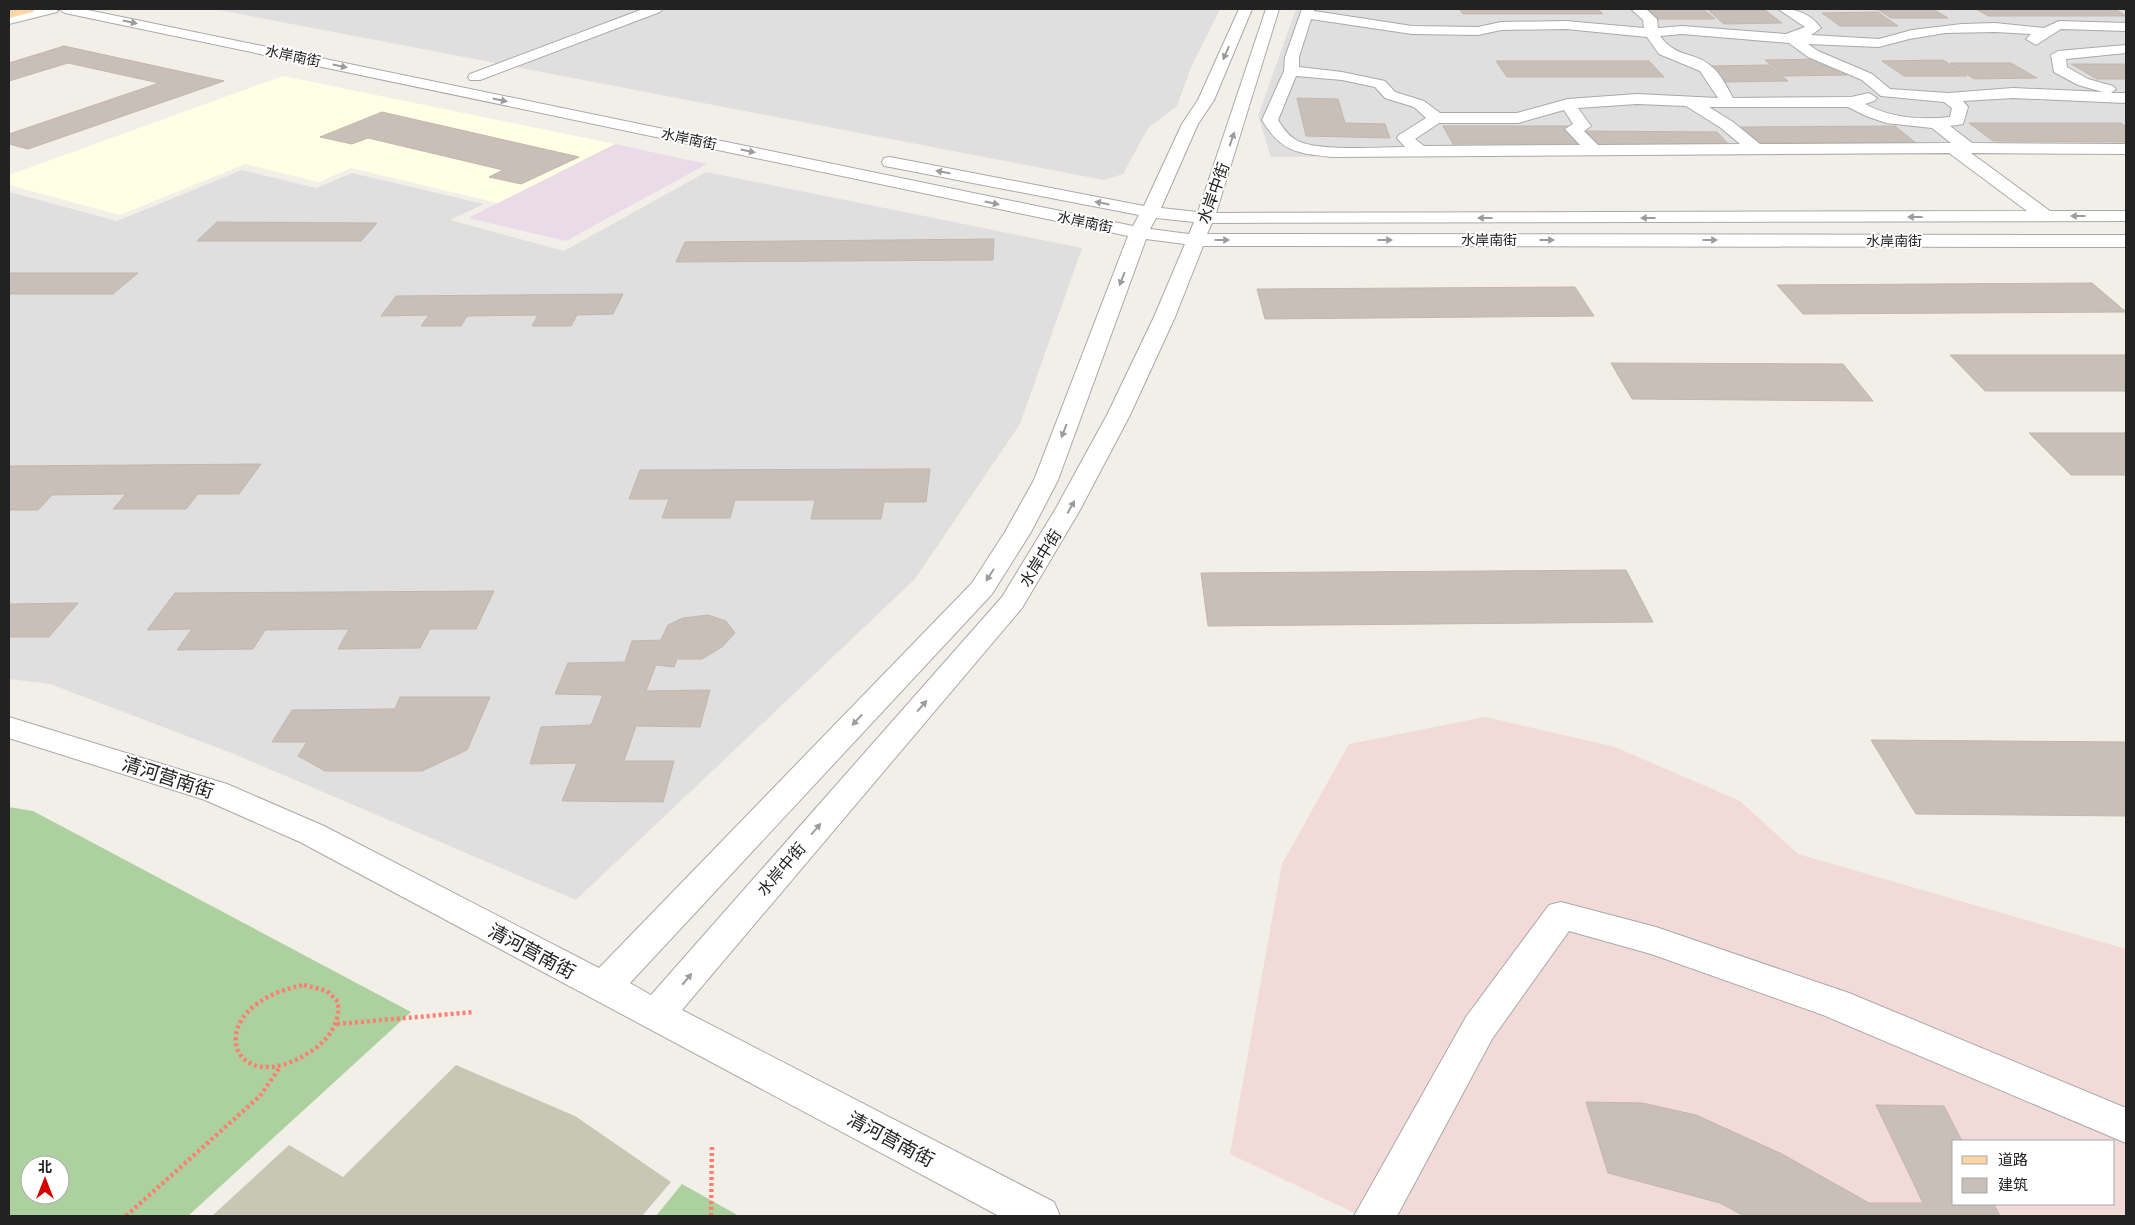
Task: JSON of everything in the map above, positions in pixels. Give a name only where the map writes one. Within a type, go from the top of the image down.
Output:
[{"type":"main road","points":[[9,14],[28,9]]},
{"type":"street","points":[[9,20],[52,9]]},
{"type":"street","name":"水岸南街","points":[[65,9],[666,134],[1144,223],[1200,229],[2126,241]]},
{"type":"street","points":[[136,9],[233,28]]},
{"type":"street","points":[[475,77],[655,9]]},
{"type":"street","name":"水岸中街","points":[[603,988],[982,588],[1018,532],[1046,480],[1144,223],[1190,124],[1206,100],[1246,9]]},
{"type":"street","name":"水岸中街","points":[[655,1016],[1012,602],[1054,537],[1083,486],[1160,327],[1200,229],[1237,124],[1246,86],[1273,9]]},
{"type":"street","points":[[1638,9],[1650,18],[1651,33],[1664,51],[1705,68],[1718,84],[1728,103]]},
{"type":"street","points":[[1785,9],[1800,16],[1814,28],[1805,34],[1791,38]]},
{"type":"street","points":[[2045,32],[2018,28],[1971,26],[1908,35],[1894,41],[1879,43],[1682,30],[1651,33],[1566,25],[1502,26],[1478,31],[1412,30],[1307,11],[1292,57],[1292,72],[1270,120],[1279,137],[1298,148],[1332,152],[1961,148],[2126,149]]},
{"type":"street","points":[[2126,27],[2059,25],[2033,39],[2058,55],[2126,49]]},
{"type":"street","points":[[1791,38],[1813,54],[1867,77],[1886,93]]},
{"type":"street","points":[[2058,55],[2059,69],[2083,82],[2126,97]]},
{"type":"street","points":[[1292,72],[1342,76],[1380,84],[1390,94],[1419,104],[1436,118]]},
{"type":"street","points":[[456,73],[504,82]]},
{"type":"street","points":[[1419,151],[1405,138],[1436,118],[1518,118],[1568,104],[1637,100],[1688,100],[1728,103],[1851,102],[1886,93],[1948,98],[2013,94],[2126,97]]},
{"type":"street","points":[[1851,102],[1868,113],[1898,122],[1936,123],[1957,121],[1960,107],[1948,98]]},
{"type":"street","points":[[1688,100],[1727,125],[1758,150]]},
{"type":"street","points":[[1568,104],[1583,126],[1573,129],[1593,150]]},
{"type":"street","points":[[1936,123],[1961,148],[2046,216]]},
{"type":"street","points":[[644,146],[666,134]]},
{"type":"street","name":"水岸南街","points":[[872,159],[1144,223]]},
{"type":"street","name":"水岸南街","points":[[1200,229],[2126,216]]},
{"type":"street","name":"清河营南街","points":[[9,727],[216,792],[312,834],[655,1016],[1039,1216]]},
{"type":"street","points":[[1375,1216],[1479,1028],[1561,915],[1656,941],[1836,1004],[2126,1126]]},
{"type":"path","points":[[304,985],[319,986],[331,992],[338,1000],[341,1012],[337,1024],[328,1038],[315,1051],[298,1060],[280,1066],[262,1067],[248,1063],[238,1056],[234,1044],[236,1031],[243,1018],[255,1005],[286,988],[304,985]]},
{"type":"path","points":[[337,1024],[474,1012]]},
{"type":"path","points":[[126,1216],[260,1096],[280,1066]]},
{"type":"path","points":[[711,1216],[712,1145]]},
{"type":"shaded area","points":[[214,9],[1220,9],[1192,65],[1177,106],[1148,128],[1123,174],[1104,180]]},
{"type":"shaded area","points":[[1296,9],[2126,9],[2126,154],[1271,157],[1258,116]]},
{"type":"shaded area","points":[[283,76],[615,144],[498,203],[351,168],[319,182],[245,164],[120,215],[9,185],[9,175]]},
{"type":"shaded area","points":[[615,144],[707,164],[566,241],[468,218]]},
{"type":"shaded area","points":[[242,170],[316,188],[352,173],[484,204],[450,220],[564,251],[706,172],[1082,248],[1020,424],[915,579],[576,900],[234,754],[50,684],[9,679],[9,192],[117,221]]},
{"type":"shaded area","points":[[1485,717],[1615,747],[1740,801],[1798,854],[2126,949],[2126,1216],[1361,1216],[1230,1154],[1282,864],[1349,744]]},
{"type":"shaded area","points":[[456,1065],[575,1116],[671,1182],[642,1216],[212,1216],[289,1145],[343,1177]]},
{"type":"green space","points":[[9,807],[33,811],[411,1012],[188,1216],[9,1216]]},
{"type":"green space","points":[[682,1184],[739,1216],[656,1216]]},
{"type":"building","points":[[1459,9],[1598,9],[1603,14],[1463,14]]},
{"type":"building","points":[[1646,9],[1703,9],[1715,19],[1657,19]]},
{"type":"building","points":[[1877,9],[1933,9],[1948,18],[1891,18]]},
{"type":"building","points":[[1976,9],[2115,9],[2126,16],[1988,16]]},
{"type":"building","points":[[1708,10],[1765,10],[1782,23],[1724,24]]},
{"type":"building","points":[[1878,12],[1898,26],[1840,26],[1822,13]]},
{"type":"building","points":[[64,46],[224,81],[28,149],[9,144],[9,134],[159,83],[68,63],[9,81],[9,63]]},
{"type":"building","points":[[1826,59],[1847,75],[1784,76],[1765,60]]},
{"type":"building","points":[[1943,60],[1967,76],[1904,76],[1882,61]]},
{"type":"building","points":[[1496,61],[1649,61],[1664,77],[1507,77]]},
{"type":"building","points":[[1950,63],[2011,63],[2037,78],[1974,79]]},
{"type":"building","points":[[2071,64],[2126,64],[2126,79],[2097,79]]},
{"type":"building","points":[[1769,65],[1788,81],[1725,82],[1707,66]]},
{"type":"building","points":[[1297,98],[1338,99],[1345,123],[1385,124],[1390,138],[1306,136]]},
{"type":"building","points":[[382,112],[579,157],[521,184],[489,177],[503,170],[368,138],[352,144],[320,137]]},
{"type":"building","points":[[1969,123],[2121,123],[2126,127],[2126,142],[1993,141]]},
{"type":"building","points":[[1443,126],[1571,126],[1584,144],[1453,144]]},
{"type":"building","points":[[1895,126],[1916,143],[1758,143],[1741,127]]},
{"type":"building","points":[[1580,131],[1717,132],[1733,149],[1592,148]]},
{"type":"building","points":[[217,222],[377,223],[361,241],[197,241]]},
{"type":"building","points":[[994,239],[993,260],[676,262],[685,242]]},
{"type":"building","points":[[9,273],[138,273],[113,294],[9,294]]},
{"type":"building","points":[[2092,283],[2126,312],[1803,314],[1777,285]]},
{"type":"building","points":[[1575,287],[1594,316],[1265,319],[1257,289]]},
{"type":"building","points":[[623,294],[613,314],[577,315],[571,326],[532,326],[538,315],[467,316],[461,326],[421,326],[429,315],[381,316],[396,296]]},
{"type":"building","points":[[1950,355],[2126,355],[2126,391],[1985,391]]},
{"type":"building","points":[[1611,363],[1843,364],[1873,401],[1632,399]]},
{"type":"building","points":[[2029,433],[2126,433],[2126,475],[2071,475]]},
{"type":"building","points":[[261,464],[239,494],[198,494],[186,509],[113,509],[126,494],[52,495],[38,510],[9,510],[9,466]]},
{"type":"building","points":[[930,469],[926,502],[884,502],[881,519],[811,519],[815,500],[735,500],[730,518],[662,518],[669,499],[629,499],[640,470]]},
{"type":"building","points":[[1626,570],[1653,622],[1208,626],[1201,573]]},
{"type":"building","points":[[494,591],[476,629],[430,629],[420,648],[338,649],[349,629],[265,630],[253,649],[177,650],[192,629],[147,630],[175,593]]},
{"type":"building","points":[[78,603],[49,637],[9,637],[9,604]]},
{"type":"building","points":[[708,615],[726,621],[735,633],[722,647],[702,659],[677,659],[674,667],[656,665],[646,691],[710,690],[700,727],[636,726],[624,761],[674,761],[663,802],[562,801],[577,763],[530,764],[541,727],[591,725],[603,695],[555,694],[568,663],[625,662],[632,641],[661,640],[668,625],[683,618]]},
{"type":"building","points":[[400,697],[490,697],[467,750],[422,771],[325,771],[298,756],[307,742],[272,742],[292,710],[395,709]]},
{"type":"building","points":[[1871,740],[2126,742],[2126,816],[1916,814]]},
{"type":"building","points":[[1586,1102],[1642,1103],[1696,1115],[1782,1154],[1869,1203],[1923,1203],[1876,1105],[1944,1106],[1961,1140],[1952,1140],[1952,1205],[1994,1205],[2000,1216],[1744,1216],[1720,1203],[1608,1173]]}]
